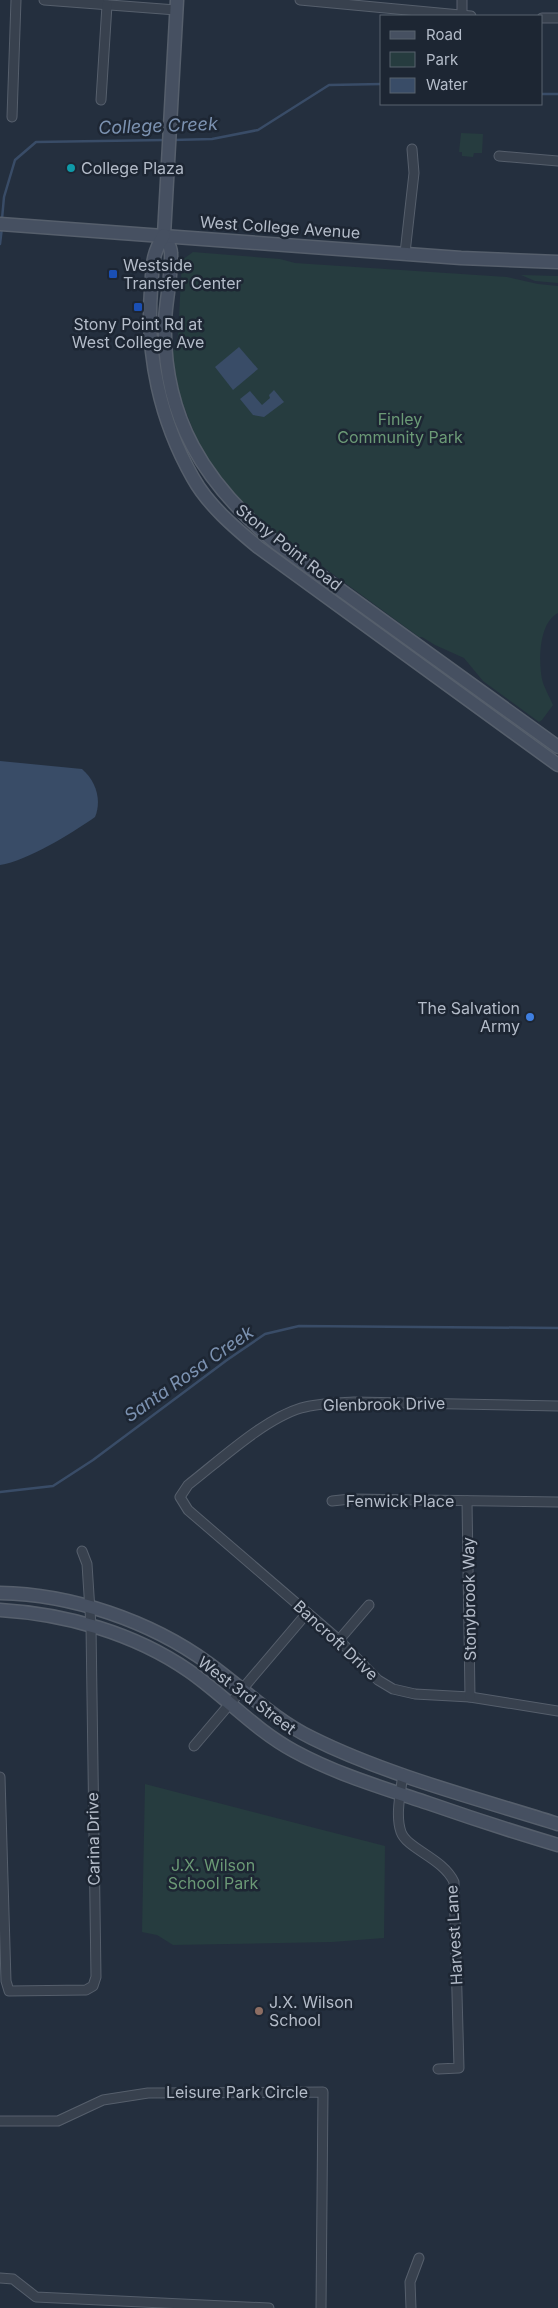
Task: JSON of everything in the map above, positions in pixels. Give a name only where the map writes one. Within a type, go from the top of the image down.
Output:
[{"type":"main road","points":[[164,235],[176,5]]},
{"type":"main road","name":"West College Avenue","points":[[2,224],[523,262],[558,262]]},
{"type":"main road","name":"Stony Point Road","points":[[164,235],[154,251],[149,317],[152,350],[158,391],[171,434],[193,479],[223,517],[258,547],[318,593],[480,707],[558,765]]},
{"type":"main road","name":"Stony Point Road","points":[[164,235],[171,251],[165,345],[168,378],[192,446],[210,476],[245,517],[277,544],[558,747]]},
{"type":"main road","points":[[152,350],[158,359],[169,405],[178,410]]},
{"type":"main road","name":"West 3rd Street","points":[[0,1593],[33,1594],[90,1607],[117,1616],[178,1644],[208,1663],[274,1716],[312,1738],[355,1757],[403,1774],[558,1824]]},
{"type":"main road","name":"West 3rd Street","points":[[0,1610],[39,1614],[91,1626],[139,1643],[190,1672],[262,1730],[294,1751],[362,1781],[558,1845]]},
{"type":"street","points":[[12,117],[16,0]]},
{"type":"street","points":[[44,0],[107,5],[176,5]]},
{"type":"street","points":[[300,0],[452,15]]},
{"type":"street","points":[[462,0],[462,15]]},
{"type":"street","points":[[101,100],[107,5]]},
{"type":"street","points":[[543,18],[558,18]]},
{"type":"street","points":[[405,253],[414,173],[412,149]]},
{"type":"street","points":[[499,156],[558,161]]},
{"type":"street","name":"Glenbrook Drive","points":[[180,1497],[188,1485],[264,1428],[283,1415],[301,1408],[321,1404],[354,1402],[558,1406]]},
{"type":"street","name":"Bancroft Drive","points":[[180,1497],[188,1510],[339,1640],[378,1680],[393,1689],[415,1694],[470,1697],[558,1711]]},
{"type":"street","name":"Fenwick Place","points":[[332,1501],[350,1499],[558,1502]]},
{"type":"street","name":"Stonybrook Way","points":[[467,1501],[470,1697]]},
{"type":"street","name":"Carina Drive","points":[[0,1777],[6,1981],[9,1991],[86,1990],[94,1986],[96,1978],[91,1626],[87,1564],[82,1551]]},
{"type":"street","points":[[339,1640],[369,1605]]},
{"type":"street","points":[[194,1746],[307,1613]]},
{"type":"street","name":"Harvest Lane","points":[[403,1774],[399,1815],[401,1832],[406,1839],[443,1865],[454,1882],[459,2068],[438,2068]]},
{"type":"street","name":"Leisure Park Circle","points":[[0,2121],[58,2121],[103,2100],[148,2093],[323,2092],[320,2308]]},
{"type":"street","points":[[411,2308],[410,2282],[419,2258]]},
{"type":"street","points":[[0,2278],[13,2279],[36,2297],[151,2305],[269,2308]]},
{"type":"green space","points":[[461,133],[483,134],[482,153],[474,153],[473,157],[462,156],[462,152],[459,152]]},
{"type":"green space","name":"Finley Community Park","points":[[193,252],[280,259],[295,263],[507,277],[538,284],[558,286],[558,613],[551,618],[543,635],[541,645],[541,675],[553,705],[542,720],[539,722],[483,681],[464,658],[419,637],[263,523],[241,503],[206,457],[180,396],[172,355],[178,335],[182,260]]},
{"type":"green space","points":[[521,275],[558,276],[558,283],[535,281]]},
{"type":"green space","name":"J.X. Wilson School Park","points":[[145,1784],[385,1846],[384,1938],[332,1942],[173,1945],[157,1935],[142,1932]]},
{"type":"water","points":[[239,347],[258,369],[233,390],[215,367]]},
{"type":"water","points":[[274,390],[284,402],[264,417],[253,415],[240,399],[250,391],[262,405],[270,398],[269,395]]},
{"type":"water","points":[[0,761],[82,769],[91,779],[98,798],[95,817],[36,852],[0,865]]},
{"type":"waterway","name":"College Creek","points":[[172,140],[212,139],[258,130],[329,85],[380,84]]},
{"type":"waterway","name":"College Creek","points":[[543,94],[558,94]]},
{"type":"waterway","name":"College Creek","points":[[2,219],[4,197],[15,160],[36,142],[164,140]]},
{"type":"waterway","name":"College Creek","points":[[0,244],[2,227]]},
{"type":"waterway","name":"Santa Rosa Creek","points":[[0,1492],[53,1486],[93,1460],[265,1334],[299,1326],[558,1328]]},
{"type":"place","name":"College Plaza","points":[[71,168]]},
{"type":"place","name":"Westside Transfer Center","points":[[113,274]]},
{"type":"place","name":"Stony Point Rd at West College Ave","points":[[138,307]]},
{"type":"place","name":"The Salvation Army","points":[[530,1017]]},
{"type":"place","name":"J.X. Wilson School","points":[[259,2011]]}]
